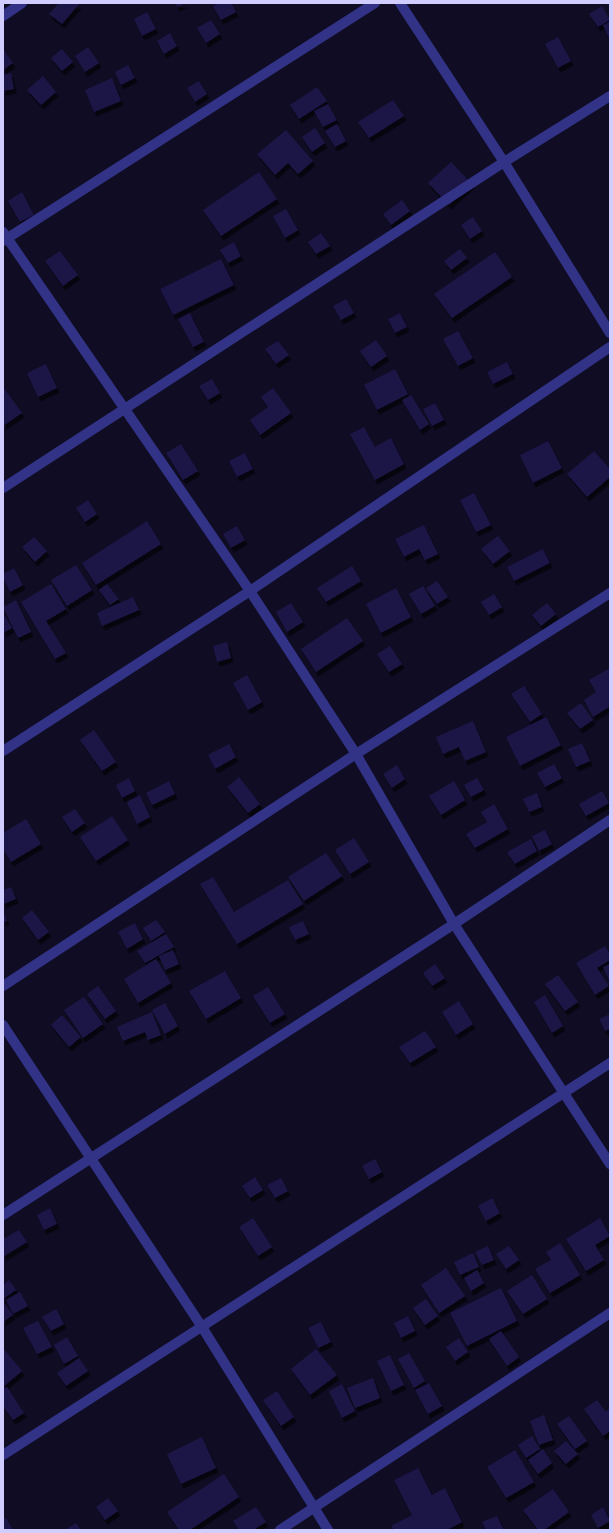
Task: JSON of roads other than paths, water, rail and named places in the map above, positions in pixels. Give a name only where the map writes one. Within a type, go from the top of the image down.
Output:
[{"type":"street","points":[[3,16],[22,3]]},
{"type":"street","points":[[375,3],[4,237],[125,409],[250,591],[356,754],[454,924],[610,1164]]},
{"type":"street","points":[[400,3],[504,162],[610,333]]},
{"type":"street","points":[[3,488],[504,162],[610,96]]},
{"type":"street","points":[[3,751],[250,591],[610,347]]},
{"type":"street","points":[[3,986],[356,754],[610,593]]},
{"type":"street","points":[[3,1215],[454,924],[610,820]]},
{"type":"street","points":[[3,1025],[202,1328],[328,1530]]},
{"type":"street","points":[[3,1455],[202,1328],[610,1063]]},
{"type":"street","points":[[280,1530],[610,1313]]}]
